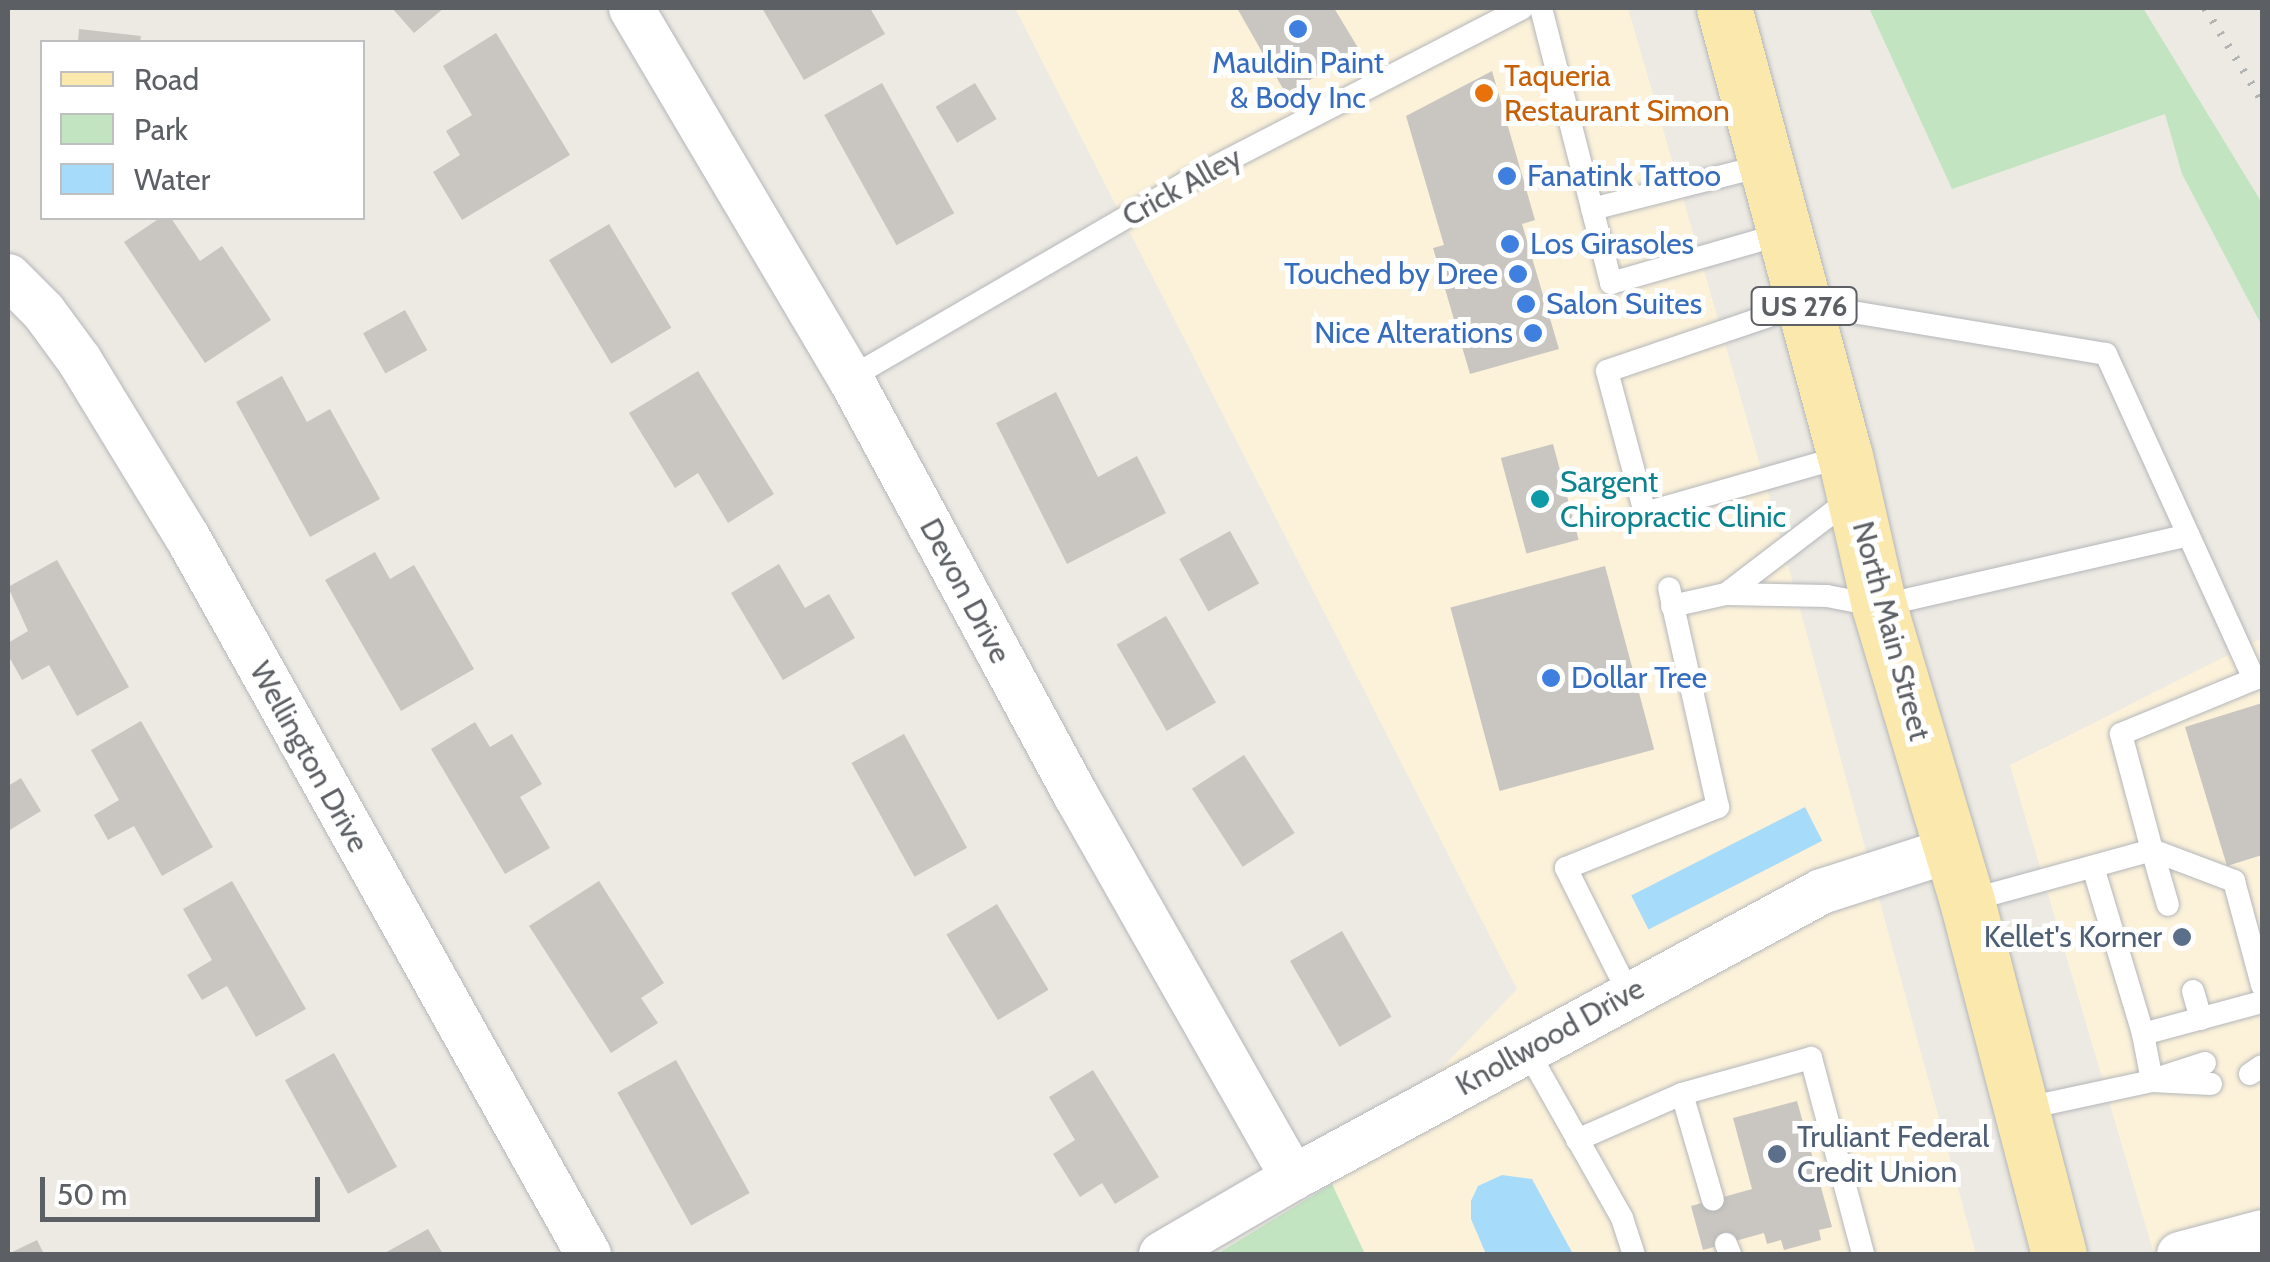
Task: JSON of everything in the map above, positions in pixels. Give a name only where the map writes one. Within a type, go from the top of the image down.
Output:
[{"type":"main road","name":"North Main Street","points":[[1724,8],[1850,476],[1879,606],[1967,901],[2059,1254]]},
{"type":"street","name":"Devon Drive","points":[[632,8],[850,378],[1074,794],[1294,1176]]},
{"type":"street","name":"Wellington Drive","points":[[8,276],[43,311],[79,360],[186,535],[588,1254]]},
{"type":"street","name":"Knollwood Drive","points":[[1161,1254],[1294,1176],[1821,891],[1952,849]]},
{"type":"street","points":[[2179,1254],[2262,1232]]},
{"type":"lane","name":"Crick Alley","points":[[850,378],[1201,174],[1522,8]]},
{"type":"lane","points":[[1541,8],[1610,283],[1785,233]]},
{"type":"lane","points":[[1592,209],[1766,164]]},
{"type":"lane","points":[[1850,476],[1645,513],[1607,371],[1804,304],[2106,354],[2258,677],[2121,734],[2168,905]]},
{"type":"lane","points":[[1726,594],[1850,476]]},
{"type":"lane","points":[[1629,994],[1566,868],[1718,807],[1670,597],[1827,596],[1879,606],[2188,535]]},
{"type":"lane","points":[[1967,901],[2152,850],[2234,881],[2262,985]]},
{"type":"lane","points":[[2093,867],[2143,1034],[2152,1081]]},
{"type":"lane","points":[[2193,991],[2201,1018]]},
{"type":"lane","points":[[2143,1034],[2262,1002]]},
{"type":"lane","points":[[1527,1050],[1622,1218],[1634,1254]]},
{"type":"lane","points":[[1577,1140],[1682,1094],[1811,1058],[1863,1254]]},
{"type":"lane","points":[[2022,1108],[2208,1073]]},
{"type":"lane","points":[[1682,1094],[1713,1200]]},
{"type":"shaded area","points":[[1015,8],[1628,8],[1768,492],[1976,1254],[1365,1254],[1332,1184],[1517,989]]},
{"type":"shaded area","points":[[2262,638],[2262,1254],[2154,1254],[2010,765]]},
{"type":"green space","points":[[1869,8],[2143,8],[2262,203],[2262,326],[2182,174],[2165,114],[1952,189]]},
{"type":"green space","points":[[1332,1184],[1365,1254],[1217,1254]]},
{"type":"water","points":[[1805,807],[1822,841],[1649,929],[1631,896]]},
{"type":"water","points":[[1502,1175],[1532,1179],[1573,1254],[1486,1254],[1471,1219],[1471,1201],[1478,1186]]},
{"type":"building","points":[[392,8],[444,8],[414,33]]},
{"type":"building","points":[[762,8],[870,8],[885,34],[804,80]]},
{"type":"building","name":"Mauldin Paint & Body Inc","points":[[1237,8],[1334,8],[1360,51],[1286,94]]},
{"type":"building","points":[[79,29],[141,36],[140,40],[78,40]]},
{"type":"building","points":[[496,33],[570,155],[462,220],[433,172],[460,155],[446,131],[472,115],[443,66]]},
{"type":"building","points":[[1492,71],[1535,220],[1522,224],[1559,349],[1470,374],[1433,248],[1444,245],[1406,116]]},
{"type":"building","points":[[882,83],[954,213],[897,245],[824,115]]},
{"type":"building","points":[[975,83],[997,119],[957,143],[936,107]]},
{"type":"building","points":[[157,220],[172,220],[200,261],[222,246],[271,320],[205,363],[124,242]]},
{"type":"building","points":[[609,224],[671,328],[611,364],[549,260]]},
{"type":"building","points":[[405,310],[427,350],[385,374],[363,333]]},
{"type":"building","points":[[698,371],[774,494],[728,523],[698,473],[675,488],[629,413]]},
{"type":"building","points":[[282,376],[307,422],[330,409],[380,499],[310,537],[236,402]]},
{"type":"building","points":[[1056,392],[1098,477],[1137,456],[1166,513],[1067,564],[996,423]]},
{"type":"building","name":"Sargent Chiropractic Clinic","points":[[1553,444],[1579,540],[1526,554],[1501,458]]},
{"type":"building","points":[[1230,531],[1259,583],[1208,612],[1179,559]]},
{"type":"building","points":[[375,552],[390,579],[414,565],[474,669],[401,711],[325,580]]},
{"type":"building","points":[[57,560],[129,687],[77,716],[49,665],[22,680],[8,655],[8,643],[28,631],[8,587]]},
{"type":"building","points":[[779,564],[805,608],[829,594],[855,638],[783,680],[731,593]]},
{"type":"building","name":"Dollar Tree","points":[[1605,566],[1654,750],[1500,791],[1450,607]]},
{"type":"building","points":[[1166,616],[1216,703],[1167,731],[1117,644]]},
{"type":"building","points":[[2262,703],[2262,855],[2227,866],[2185,727]]},
{"type":"building","points":[[141,721],[213,847],[162,876],[134,826],[108,840],[94,815],[119,800],[91,750]]},
{"type":"building","points":[[475,722],[490,747],[512,734],[542,784],[520,797],[550,848],[505,874],[431,749]]},
{"type":"building","points":[[904,734],[967,848],[915,877],[852,763]]},
{"type":"building","points":[[1244,755],[1295,833],[1243,867],[1192,789]]},
{"type":"building","points":[[21,778],[41,811],[8,831],[8,786]]},
{"type":"building","points":[[232,881],[306,1009],[256,1037],[227,986],[202,1000],[187,975],[212,960],[183,909]]},
{"type":"building","points":[[599,881],[664,983],[641,998],[658,1023],[611,1053],[529,926]]},
{"type":"building","points":[[997,904],[1049,990],[998,1020],[946,934]]},
{"type":"building","points":[[1342,931],[1392,1017],[1340,1047],[1290,961]]},
{"type":"building","points":[[334,1053],[397,1167],[348,1194],[285,1080]]},
{"type":"building","points":[[676,1060],[750,1193],[691,1225],[617,1092]]},
{"type":"building","points":[[1093,1070],[1159,1177],[1115,1204],[1102,1183],[1080,1197],[1053,1154],[1075,1140],[1049,1097]]},
{"type":"building","name":"Truliant Federal Credit Union","points":[[1797,1101],[1832,1227],[1819,1230],[1821,1240],[1784,1250],[1781,1240],[1767,1244],[1764,1233],[1703,1250],[1691,1206],[1752,1189],[1733,1118]]},
{"type":"building","points":[[428,1229],[443,1254],[383,1254]]},
{"type":"building","points":[[37,1240],[44,1254],[8,1254]]},
{"type":"railway","points":[[2205,8],[2262,101]]},
{"type":"place","name":"Mauldin Paint & Body Inc","points":[[1298,29]]},
{"type":"place","name":"Taqueria Restaurant Simon","points":[[1484,93]]},
{"type":"place","name":"Fanatink Tattoo","points":[[1507,176]]},
{"type":"place","name":"Los Girasoles","points":[[1510,244]]},
{"type":"place","name":"Touched by Dree","points":[[1518,274]]},
{"type":"place","name":"Salon Suites","points":[[1526,304]]},
{"type":"place","name":"Nice Alterations","points":[[1533,333]]},
{"type":"place","name":"Sargent Chiropractic Clinic","points":[[1540,499]]},
{"type":"place","name":"Dollar Tree","points":[[1551,678]]},
{"type":"place","name":"Kellet's Korner","points":[[2182,937]]},
{"type":"place","name":"Truliant Federal Credit Union","points":[[1777,1154]]}]
